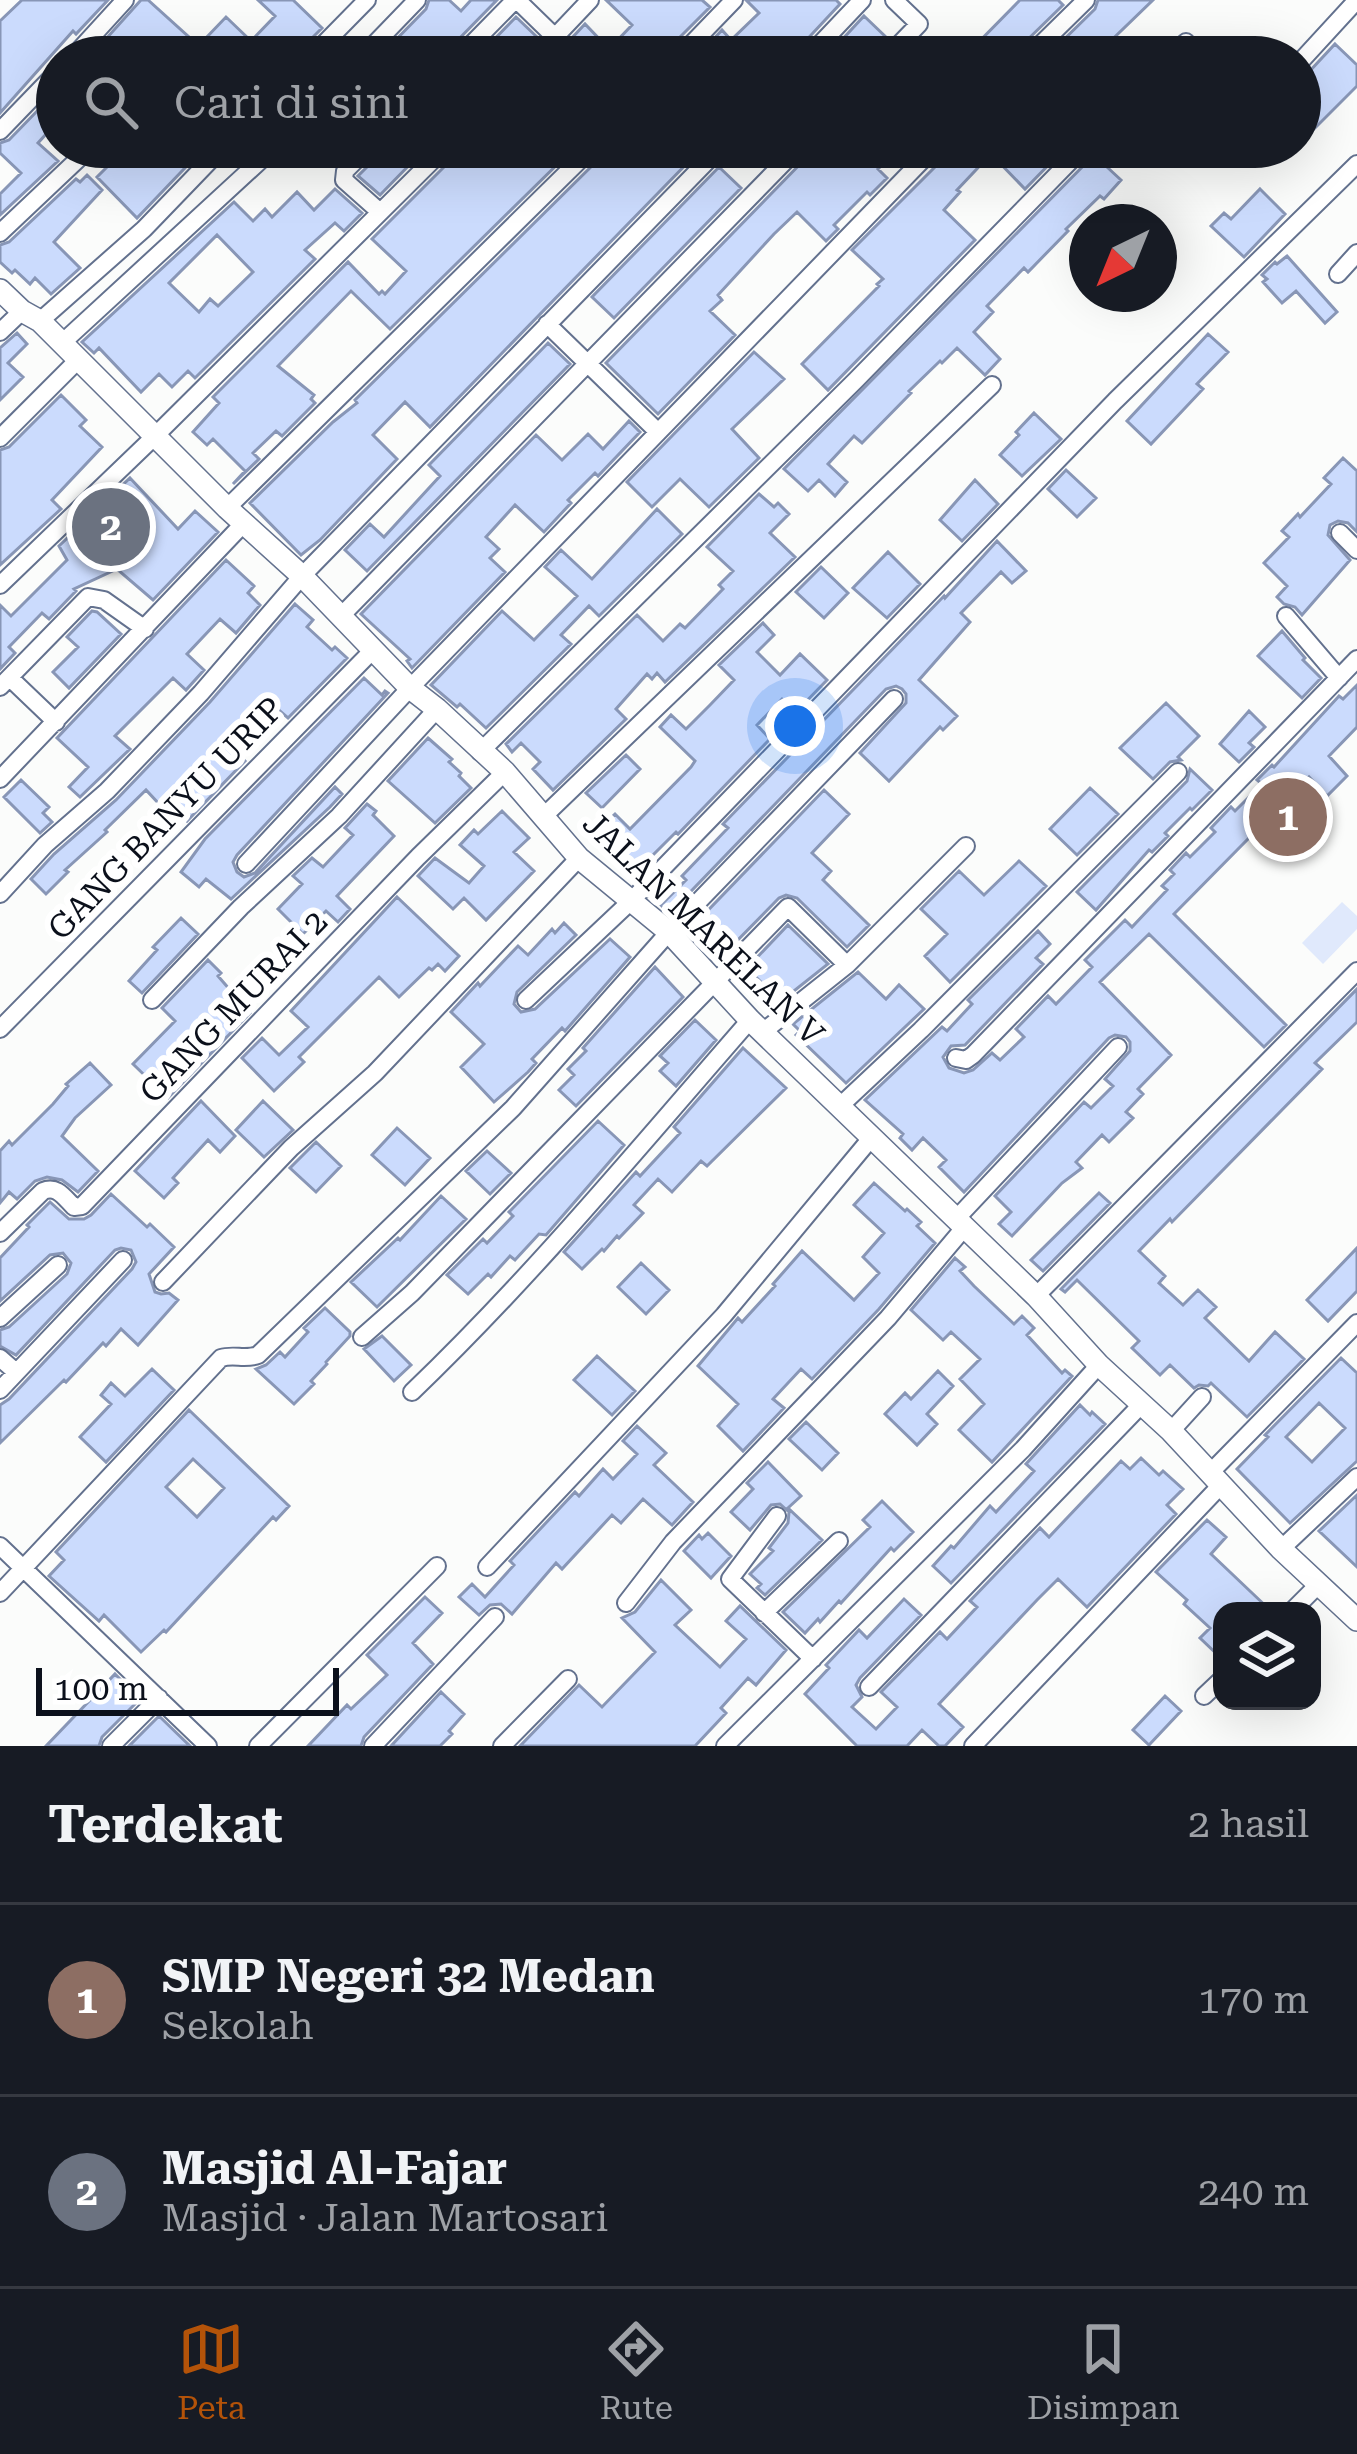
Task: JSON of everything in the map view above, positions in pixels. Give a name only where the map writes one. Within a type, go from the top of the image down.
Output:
[{"type":"street","points":[[92,36],[125,0]]},
{"type":"street","points":[[332,36],[367,0]]},
{"type":"street","points":[[382,36],[417,0]]},
{"type":"street","points":[[480,36],[516,0],[554,36]]},
{"type":"street","points":[[558,36],[590,0]]},
{"type":"street","points":[[699,36],[734,0]]},
{"type":"street","points":[[828,36],[862,0]]},
{"type":"street","points":[[894,0],[919,24],[907,36]]},
{"type":"street","points":[[1049,36],[1086,0]]},
{"type":"street","points":[[1321,39],[1357,0]]},
{"type":"street","points":[[0,131],[36,99]]},
{"type":"street","points":[[526,1000],[631,901],[1115,401],[1357,164]]},
{"type":"street","points":[[0,233],[70,168]]},
{"type":"street","points":[[0,332],[31,316],[144,229],[203,168]]},
{"type":"street","points":[[62,343],[252,168]]},
{"type":"street","points":[[348,168],[344,180],[380,212]]},
{"type":"street","points":[[0,585],[425,168]]},
{"type":"street","points":[[0,779],[145,628],[235,516],[573,168]]},
{"type":"street","points":[[0,894],[45,845],[107,791],[201,693],[302,576],[700,168]]},
{"type":"street","points":[[341,616],[778,168]]},
{"type":"street","points":[[246,864],[410,688],[915,168]]},
{"type":"street","points":[[480,752],[1063,168]]},
{"type":"street","points":[[1338,274],[1357,253]]},
{"type":"street","name":"JALAN MARELAN V","points":[[0,290],[79,359],[410,688],[505,772],[579,858],[669,932],[1357,1620]]},
{"type":"street","points":[[547,325],[658,431]]},
{"type":"street","points":[[0,438],[79,359]]},
{"type":"street","points":[[544,816],[992,386]]},
{"type":"street","points":[[1340,533],[1357,550]]},
{"type":"street","points":[[56,722],[5,683],[88,597],[104,599],[145,628]]},
{"type":"street","points":[[1286,616],[1339,678]]},
{"type":"street","name":"GANG BANYU URIP","points":[[0,1029],[373,650]]},
{"type":"street","points":[[956,1058],[962,1061],[973,1055],[1357,659]]},
{"type":"street","points":[[0,1593],[221,1358],[258,1354],[513,1108],[669,932],[894,699]]},
{"type":"street","points":[[152,1000],[241,907],[339,816],[437,709]]},
{"type":"street","name":"GANG MURAI 2","points":[[0,1233],[50,1188],[74,1207],[82,1207],[505,772]]},
{"type":"street","points":[[840,1106],[1178,772]]},
{"type":"street","points":[[412,1392],[465,1341],[757,1025],[848,965],[966,846]]},
{"type":"street","points":[[163,1282],[291,1148],[375,1073],[579,858]]},
{"type":"street","points":[[362,1337],[412,1293],[788,907],[848,965]]},
{"type":"street","points":[[1036,1296],[1357,971]]},
{"type":"street","points":[[626,1604],[673,1542],[888,1318],[960,1224],[1118,1047]]},
{"type":"street","points":[[487,1567],[724,1316],[872,1137]]},
{"type":"street","points":[[0,1390],[122,1260]]},
{"type":"street","points":[[0,1318],[58,1265]]},
{"type":"street","points":[[973,1746],[1357,1323]]},
{"type":"street","points":[[0,1358],[16,1372]]},
{"type":"street","points":[[725,1746],[1023,1449],[1099,1365]]},
{"type":"street","points":[[1171,1431],[1202,1397]]},
{"type":"street","points":[[869,1687],[1141,1406]]},
{"type":"street","points":[[1282,1549],[1357,1477]]},
{"type":"street","points":[[777,1516],[730,1579],[813,1659]]},
{"type":"street","points":[[764,1613],[839,1541]]},
{"type":"street","points":[[0,1546],[208,1746]]},
{"type":"street","points":[[258,1746],[437,1566]]},
{"type":"street","points":[[1301,1602],[1319,1584]]},
{"type":"street","points":[[373,1746],[495,1617]]},
{"type":"street","points":[[502,1746],[568,1678]]},
{"type":"street","points":[[1204,1696],[1213,1688]]},
{"type":"street","points":[[111,1746],[159,1698]]},
{"type":"shaded area","points":[[1342,902],[1357,916],[1357,929],[1323,964],[1302,943]]},
{"type":"building","points":[[22,0],[108,0],[76,34],[36,36],[36,73],[0,113],[0,21]]},
{"type":"building","points":[[141,0],[148,0],[188,36],[109,36]]},
{"type":"building","points":[[258,0],[293,0],[322,28],[314,36],[256,36],[275,16]]},
{"type":"building","points":[[429,0],[449,0],[461,11],[471,0],[497,0],[462,36],[400,36]]},
{"type":"building","points":[[606,0],[702,0],[710,7],[681,36],[621,36],[632,25]]},
{"type":"building","points":[[746,0],[836,0],[840,4],[810,36],[735,36],[759,13]]},
{"type":"building","points":[[1020,0],[1058,0],[1063,5],[1031,36],[985,36]]},
{"type":"building","points":[[1098,0],[1153,0],[1116,36],[1067,36]]},
{"type":"building","points":[[864,16],[885,36],[845,36]]},
{"type":"building","points":[[226,17],[246,36],[208,36]]},
{"type":"building","points":[[516,17],[536,36],[497,36]]},
{"type":"building","points":[[585,24],[597,36],[574,36]]},
{"type":"building","points":[[1335,44],[1357,65],[1357,86],[1321,122],[1321,59]]},
{"type":"building","points":[[36,112],[36,168],[50,168],[0,215],[0,194],[21,173],[0,153],[0,143]]},
{"type":"building","points":[[106,168],[185,168],[137,218],[97,177]]},
{"type":"building","points":[[366,168],[406,168],[380,195],[358,176]]},
{"type":"building","points":[[443,168],[554,168],[390,329],[351,291],[278,366],[314,395],[315,403],[282,436],[276,431],[253,453],[259,459],[233,484],[245,471],[213,439],[207,445],[193,432],[219,403],[213,397],[348,262],[379,294],[385,294],[406,271],[372,239]]},
{"type":"building","points":[[590,168],[682,168],[430,427],[405,402],[373,435],[397,459],[301,555],[250,503]]},
{"type":"building","points":[[718,168],[741,188],[614,318],[592,297]]},
{"type":"building","points":[[796,168],[879,168],[887,178],[834,225],[838,229],[826,241],[797,212],[774,234],[718,295],[722,300],[710,311],[735,335],[658,414],[606,363]]},
{"type":"building","points":[[934,168],[978,168],[944,210],[975,240],[828,390],[802,364],[883,279],[852,250]]},
{"type":"building","points":[[1005,168],[1046,168],[1025,189]]},
{"type":"building","points":[[1081,168],[1108,168],[1121,180],[1104,199],[1069,204],[1068,231],[987,306],[993,312],[974,332],[1000,359],[985,375],[957,348],[862,443],[854,436],[828,464],[847,482],[835,496],[819,480],[808,491],[784,469]]},
{"type":"building","points":[[87,175],[102,190],[54,242],[80,268],[51,294],[35,278],[30,284],[0,262],[0,245],[9,242],[76,179],[80,182]]},
{"type":"building","points":[[335,189],[362,213],[344,231],[335,223],[305,250],[315,259],[195,378],[188,371],[172,387],[159,374],[141,392],[99,348],[94,353],[82,342],[234,202],[253,221],[265,209],[272,217],[297,192],[314,210]],"holes":[[[217,235],[253,272],[218,306],[210,299],[199,312],[169,283]]]},
{"type":"building","points":[[1260,189],[1285,214],[1244,257],[1211,226],[1224,213],[1231,219]]},
{"type":"building","points":[[1287,256],[1337,312],[1325,323],[1296,291],[1282,303],[1263,282],[1267,279],[1262,275]]},
{"type":"building","points":[[17,333],[27,344],[8,363],[23,377],[0,400],[0,348]]},
{"type":"building","points":[[1208,334],[1228,352],[1197,384],[1203,389],[1151,444],[1127,421]]},
{"type":"building","points":[[548,343],[570,364],[367,571],[345,550],[370,524],[384,537],[440,476],[429,465]]},
{"type":"building","points":[[754,352],[784,379],[732,429],[759,458],[709,507],[680,479],[652,507],[627,482]]},
{"type":"building","points":[[61,395],[86,420],[80,426],[102,447],[52,500],[61,509],[0,565],[0,450],[9,447]]},
{"type":"building","points":[[1034,413],[1061,439],[1022,476],[1000,455]]},
{"type":"building","points":[[629,421],[640,432],[568,500],[571,503],[544,532],[515,505],[486,537],[499,549],[490,558],[505,572],[412,668],[410,659],[361,614],[536,435],[562,460],[588,434],[603,449]]},
{"type":"building","points":[[1343,458],[1357,471],[1357,532],[1338,521],[1330,525],[1328,535],[1350,560],[1302,615],[1277,597],[1287,586],[1264,563],[1289,537],[1282,531],[1331,484],[1324,478]]},
{"type":"building","points":[[1066,470],[1096,498],[1077,517],[1048,489]]},
{"type":"building","points":[[130,478],[178,529],[195,511],[218,532],[153,600],[117,569],[74,589],[49,619],[42,613],[9,647],[15,653],[0,669],[0,605],[11,616],[67,560],[59,546]]},
{"type":"building","points":[[975,480],[998,504],[962,541],[940,520]]},
{"type":"building","points":[[759,494],[789,514],[770,533],[795,557],[665,682],[657,673],[652,679],[647,674],[616,709],[626,719],[553,790],[533,769],[540,762],[521,743],[512,752],[506,744],[637,615],[663,641],[680,624],[685,628],[723,589],[719,585],[733,571],[707,547]]},
{"type":"building","points":[[657,509],[682,534],[599,616],[589,606],[561,635],[571,644],[486,728],[431,685],[502,611],[534,640],[577,596],[545,567],[561,550],[592,579]]},
{"type":"building","points":[[997,541],[1026,571],[1012,583],[1001,572],[961,613],[970,622],[919,680],[957,716],[943,730],[940,727],[889,781],[860,753],[906,703],[902,689],[886,689],[670,913],[666,910],[661,905],[728,828],[723,824]]},
{"type":"building","points":[[888,552],[920,584],[887,618],[853,588]]},
{"type":"building","points":[[226,560],[254,586],[248,593],[260,605],[236,633],[220,619],[187,654],[204,670],[186,690],[173,678],[115,736],[130,749],[80,797],[69,787],[88,767],[57,738]]},
{"type":"building","points":[[821,567],[848,593],[824,618],[796,592]]},
{"type":"building","points":[[295,604],[313,620],[307,627],[347,658],[288,718],[265,698],[230,735],[228,744],[245,761],[187,821],[182,816],[176,822],[146,790],[46,894],[31,879],[116,800]]},
{"type":"building","points":[[92,611],[121,634],[69,688],[53,672],[78,647],[67,637]]},
{"type":"building","points":[[763,623],[774,635],[757,652],[780,675],[800,654],[827,680],[796,712],[782,699],[757,725],[770,739],[635,878],[592,836],[615,814],[630,829],[691,767],[695,761],[660,727],[671,715],[686,729],[710,705],[734,680],[719,665]]},
{"type":"building","points":[[1282,631],[1321,678],[1302,698],[1258,656]]},
{"type":"building","points":[[364,678],[382,695],[388,693],[237,855],[233,862],[237,872],[244,877],[255,873],[335,787],[342,794],[330,807],[231,899],[206,879],[199,887],[181,872],[205,839]]},
{"type":"building","points":[[1357,685],[1357,727],[1329,756],[1347,776],[1327,796],[1309,777],[1174,914],[1286,1025],[1264,1047],[1149,934],[1100,982],[1171,1055],[1138,1089],[1143,1094],[1126,1112],[1133,1118],[1109,1142],[1102,1135],[1076,1162],[1082,1168],[1012,1236],[999,1224],[1011,1212],[995,1196],[1084,1102],[1091,1108],[1113,1086],[1105,1079],[1130,1051],[1126,1037],[1109,1038],[964,1192],[939,1167],[946,1160],[923,1138],[912,1150],[900,1138],[903,1134],[865,1100],[942,1027],[947,1031],[972,1004],[968,1000],[1038,931],[1050,944],[1036,958],[1043,964],[965,1045],[951,1046],[943,1057],[949,1068],[964,1073],[992,1053],[1000,1060],[1024,1037],[1016,1029],[1048,996],[1056,1004],[1092,967],[1085,960],[1125,920],[1132,927],[1167,890],[1162,886],[1174,874],[1170,870],[1215,832],[1211,828],[1231,807],[1235,811],[1262,784],[1257,780],[1339,696],[1343,699]]},
{"type":"building","points":[[1166,703],[1199,736],[1178,757],[1181,760],[1170,762],[1153,779],[1120,748]]},
{"type":"building","points":[[1249,711],[1265,727],[1239,762],[1220,744]]},
{"type":"building","points":[[428,738],[452,759],[449,762],[471,788],[435,823],[388,781]]},
{"type":"building","points":[[626,755],[640,769],[602,808],[586,793]]},
{"type":"building","points":[[1190,769],[1212,790],[1165,833],[1168,836],[1149,850],[1096,910],[1077,892],[1187,781]]},
{"type":"building","points":[[21,780],[49,807],[43,813],[52,822],[40,833],[4,797]]},
{"type":"building","points":[[1090,788],[1118,814],[1077,855],[1050,829]]},
{"type":"building","points":[[824,790],[849,814],[812,853],[831,871],[823,880],[869,925],[847,947],[797,898],[786,895],[723,955],[717,949],[714,952],[690,929]]},
{"type":"building","points":[[367,804],[394,836],[337,896],[350,909],[338,922],[326,911],[303,934],[278,909],[302,884],[293,876],[312,858],[323,867],[353,835],[345,828]]},
{"type":"building","points":[[502,811],[529,838],[514,852],[534,871],[486,920],[464,898],[453,909],[418,876],[435,858],[469,883],[484,866],[460,845]]},
{"type":"building","points":[[1019,861],[1046,886],[950,982],[925,956],[947,934],[921,909],[959,871],[984,895]]},
{"type":"building","points":[[397,897],[459,956],[445,971],[438,964],[429,968],[399,997],[379,977],[299,1057],[304,1062],[274,1091],[242,1058],[262,1038],[279,1055],[308,1027],[291,1011]]},
{"type":"building","points":[[181,918],[198,934],[142,993],[129,981]]},
{"type":"building","points":[[564,923],[576,935],[517,992],[514,1004],[521,1012],[535,1009],[610,939],[630,957],[565,1031],[562,1028],[532,1059],[536,1063],[528,1072],[494,1102],[461,1067],[484,1044],[451,1012],[518,946],[528,955]]},
{"type":"building","points":[[788,925],[828,964],[775,1006],[759,991],[764,985],[747,968]]},
{"type":"building","points":[[208,960],[250,1013],[168,1098],[133,1064],[175,1021],[162,1008]]},
{"type":"building","points":[[655,967],[683,997],[576,1106],[559,1090],[574,1075],[568,1069]]},
{"type":"building","points":[[858,972],[886,999],[899,985],[924,1009],[846,1083],[796,1035],[800,1031],[793,1024]]},
{"type":"building","points":[[1357,989],[1357,1022],[1315,1063],[1322,1069],[1139,1251],[1165,1276],[1159,1283],[1183,1305],[1198,1290],[1216,1307],[1205,1318],[1249,1361],[1275,1332],[1304,1359],[1247,1417],[1211,1383],[1194,1388],[1170,1365],[1160,1375],[1132,1348],[1139,1341],[1077,1280],[1065,1292],[1061,1289]]},
{"type":"building","points":[[695,1020],[716,1040],[676,1086],[660,1071],[668,1063],[660,1056]]},
{"type":"building","points":[[743,1048],[786,1088],[707,1166],[701,1161],[672,1192],[658,1179],[634,1205],[643,1213],[582,1269],[564,1252],[636,1172],[640,1176],[680,1133],[674,1127]]},
{"type":"building","points":[[90,1063],[111,1085],[62,1136],[98,1171],[78,1192],[62,1180],[47,1177],[35,1181],[17,1199],[9,1192],[0,1203],[0,1151],[9,1141],[12,1145]]},
{"type":"building","points":[[201,1101],[235,1136],[220,1152],[208,1140],[173,1178],[178,1183],[164,1198],[135,1171]]},
{"type":"building","points":[[263,1101],[293,1130],[264,1157],[236,1130]]},
{"type":"building","points":[[598,1121],[624,1145],[546,1235],[539,1234],[515,1260],[510,1256],[468,1294],[447,1275],[483,1239],[487,1243],[513,1216],[509,1212]]},
{"type":"building","points":[[397,1128],[430,1158],[405,1185],[372,1155]]},
{"type":"building","points":[[316,1142],[341,1166],[316,1192],[290,1168]]},
{"type":"building","points":[[487,1151],[511,1173],[490,1194],[466,1171]]},
{"type":"building","points":[[874,1183],[921,1222],[917,1226],[935,1243],[812,1379],[801,1369],[773,1399],[784,1408],[743,1451],[718,1426],[738,1404],[698,1366],[802,1251],[854,1300],[879,1273],[863,1257],[884,1233],[854,1205]]},
{"type":"building","points":[[1099,1193],[1110,1203],[1043,1271],[1031,1260]]},
{"type":"building","points":[[111,1194],[174,1247],[149,1274],[155,1292],[169,1293],[178,1300],[138,1345],[121,1329],[106,1346],[103,1343],[0,1443],[0,1405],[136,1262],[131,1250],[115,1250],[16,1355],[0,1346],[0,1330],[67,1274],[71,1263],[63,1253],[50,1255],[0,1301],[0,1258],[50,1202],[69,1219],[84,1219]]},
{"type":"building","points":[[441,1196],[466,1219],[377,1307],[351,1282]]},
{"type":"building","points":[[1357,1248],[1357,1291],[1328,1321],[1307,1300]]},
{"type":"building","points":[[955,1258],[965,1267],[960,1271],[1014,1324],[1022,1316],[1034,1328],[1027,1335],[1062,1373],[1065,1370],[1072,1376],[992,1462],[959,1430],[984,1404],[960,1379],[980,1359],[951,1332],[943,1340],[911,1310]]},
{"type":"building","points":[[641,1263],[669,1290],[646,1314],[618,1287]]},
{"type":"building","points":[[325,1308],[350,1336],[294,1404],[256,1369],[280,1352],[285,1357],[308,1332],[304,1328]]},
{"type":"building","points":[[382,1336],[411,1365],[394,1381],[364,1349]]},
{"type":"building","points":[[597,1356],[635,1391],[612,1415],[574,1380]]},
{"type":"building","points":[[1341,1358],[1357,1373],[1357,1461],[1290,1523],[1237,1469],[1268,1437],[1265,1435]],"holes":[[[1319,1403],[1345,1428],[1312,1462],[1286,1437]]]},
{"type":"building","points":[[152,1369],[174,1390],[106,1462],[80,1437],[111,1404],[101,1395],[111,1383],[125,1396]]},
{"type":"building","points":[[938,1371],[953,1386],[927,1414],[937,1424],[917,1445],[885,1414],[905,1393],[911,1399]]},
{"type":"building","points":[[1080,1405],[1105,1424],[951,1583],[933,1566],[990,1506],[996,1512],[1034,1471],[1026,1464]]},
{"type":"building","points":[[189,1410],[289,1506],[141,1652],[104,1615],[99,1621],[49,1576],[64,1560],[56,1552]],"holes":[[[193,1459],[224,1488],[197,1517],[166,1487]]]},
{"type":"building","points":[[806,1422],[838,1453],[822,1470],[789,1439]]},
{"type":"building","points":[[637,1426],[666,1453],[654,1465],[693,1502],[672,1525],[643,1499],[621,1523],[612,1515],[562,1569],[556,1563],[512,1614],[501,1604],[490,1605],[479,1615],[459,1597],[472,1584],[485,1597],[514,1565],[510,1561],[575,1492],[579,1496],[603,1469],[613,1479],[637,1454],[623,1441]]},
{"type":"building","points":[[1141,1458],[1183,1489],[1167,1505],[1176,1514],[1087,1607],[1058,1579],[1037,1600],[939,1704],[963,1727],[945,1746],[922,1730],[907,1746],[857,1746],[805,1694],[859,1630],[867,1638],[904,1599],[921,1615],[856,1685],[862,1697],[852,1707],[876,1729],[897,1707],[881,1692],[940,1632],[947,1639],[977,1607],[970,1601],[1040,1528],[1049,1537],[1121,1461],[1130,1469]]},
{"type":"building","points":[[768,1462],[801,1496],[788,1508],[822,1540],[765,1595],[750,1574],[773,1551],[769,1548],[788,1523],[789,1512],[780,1504],[771,1505],[750,1530],[731,1512],[753,1489],[747,1483]]},
{"type":"building","points":[[1357,1495],[1357,1567],[1319,1531]]},
{"type":"building","points":[[882,1501],[913,1532],[805,1633],[783,1612],[870,1527],[863,1520]]},
{"type":"building","points":[[1207,1520],[1226,1537],[1211,1554],[1262,1602],[1213,1602],[1213,1650],[1200,1638],[1210,1628],[1156,1572]]},
{"type":"building","points":[[708,1533],[731,1556],[711,1578],[684,1551],[699,1535],[702,1539]]},
{"type":"building","points":[[661,1580],[691,1610],[675,1625],[720,1667],[746,1639],[726,1621],[740,1606],[786,1650],[756,1685],[748,1678],[721,1708],[726,1713],[695,1746],[520,1746],[579,1685],[602,1707],[655,1652],[622,1618],[635,1612]]},
{"type":"building","points":[[425,1597],[442,1613],[413,1643],[433,1664],[364,1737],[361,1746],[308,1746],[347,1705],[351,1709],[387,1675],[367,1655]]},
{"type":"building","points":[[115,1674],[140,1699],[102,1737],[99,1746],[46,1746]]},
{"type":"building","points":[[441,1692],[464,1714],[449,1731],[452,1734],[440,1746],[391,1746]]},
{"type":"building","points":[[1165,1696],[1181,1711],[1149,1745],[1133,1730]]},
{"type":"building","points":[[159,1716],[190,1746],[129,1746]]},
{"type":"place","name":"Masjid Al-Fajar","points":[[111,527]]},
{"type":"place","name":"SMP Negeri 32 Medan","points":[[1288,817]]}]
